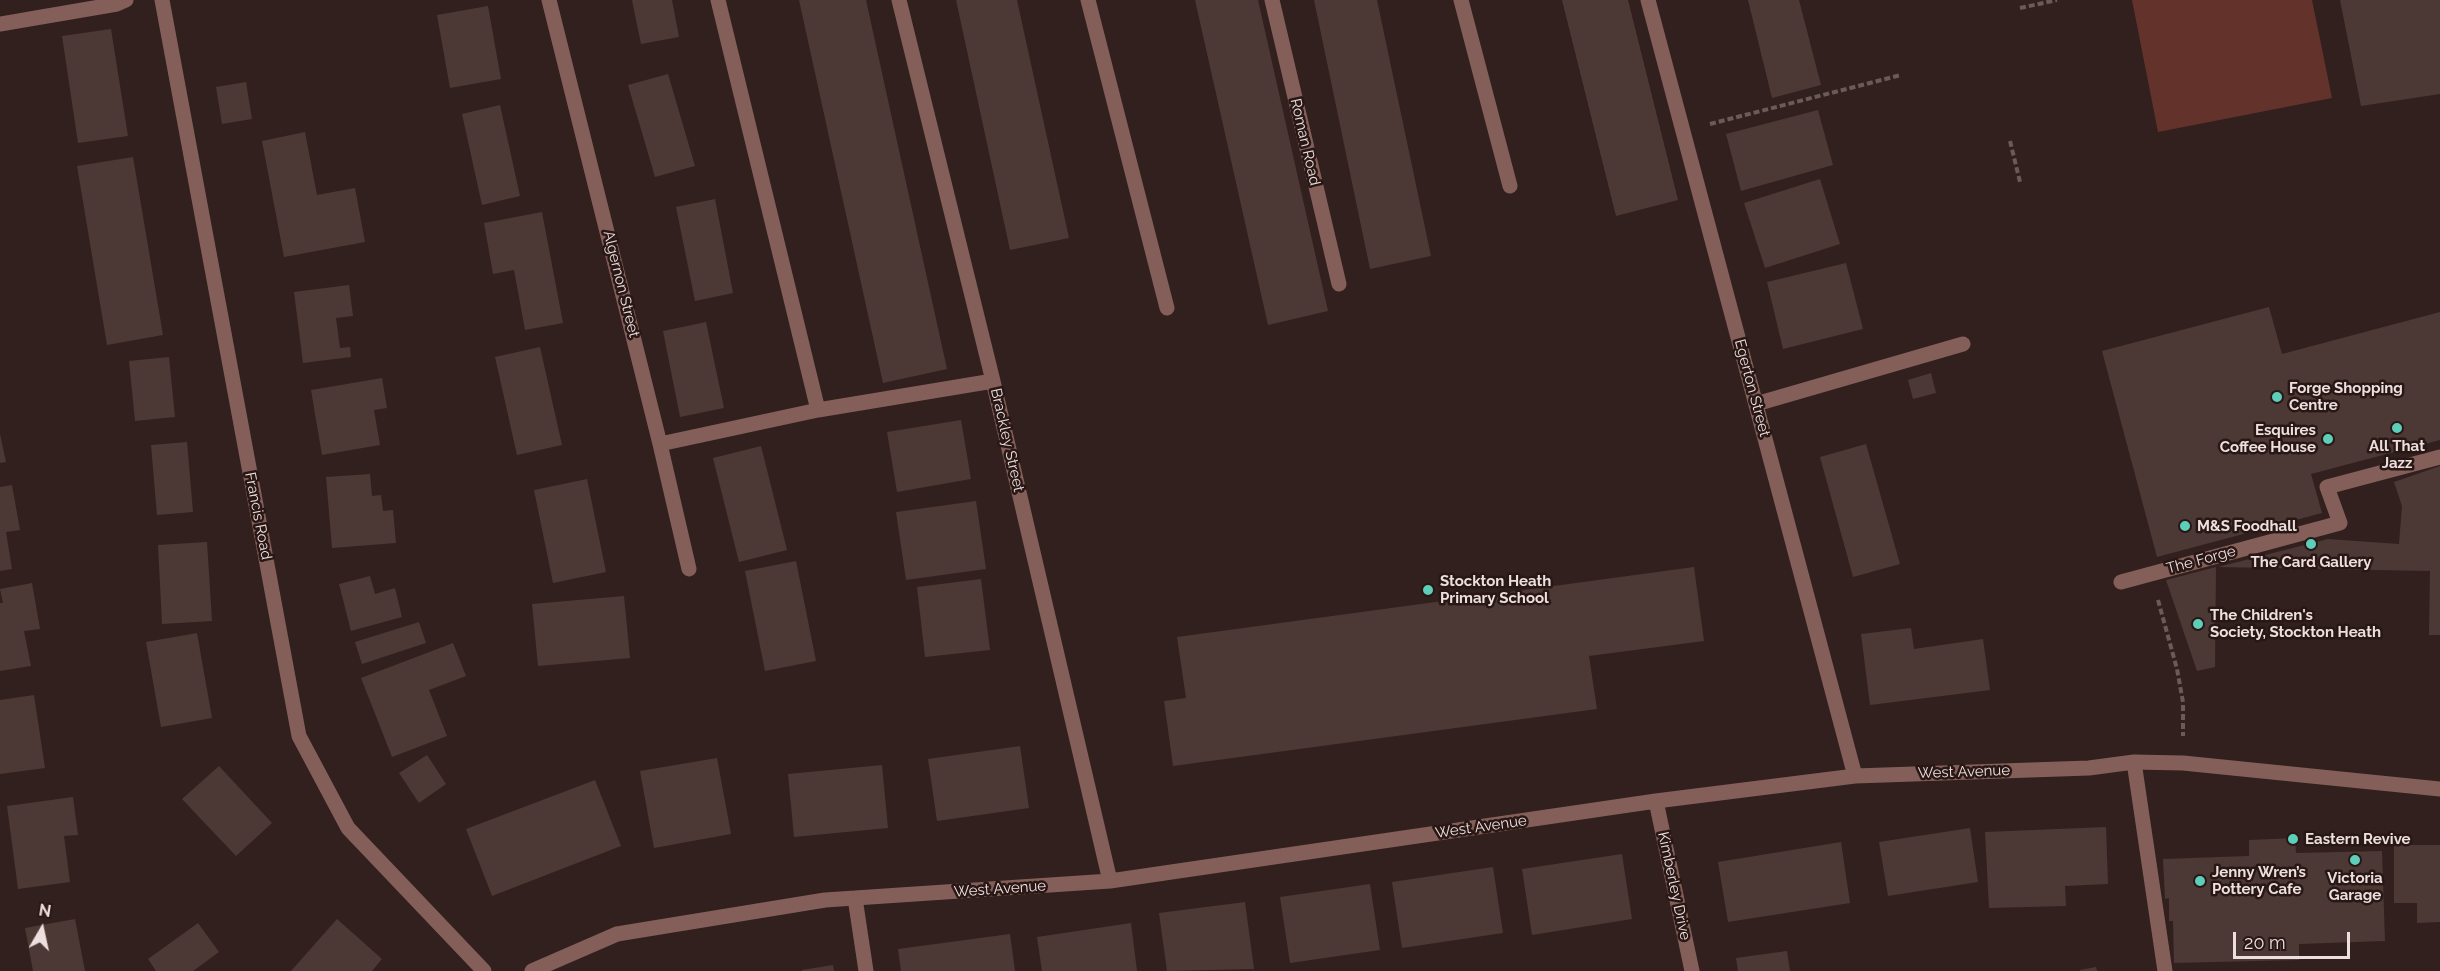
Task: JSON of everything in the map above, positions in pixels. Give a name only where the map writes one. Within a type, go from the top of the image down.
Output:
[{"type":"street","points":[[0,24],[117,4],[126,0]]},
{"type":"street","name":"Francis Road","points":[[162,0],[299,736],[348,828],[484,971]]},
{"type":"street","name":"Algernon Street","points":[[549,0],[689,569]]},
{"type":"street","points":[[718,0],[818,410]]},
{"type":"street","name":"Brackley Street","points":[[899,0],[993,381],[1110,881]]},
{"type":"street","points":[[1088,0],[1167,308]]},
{"type":"street","name":"Roman Road","points":[[1272,0],[1339,284]]},
{"type":"street","points":[[1461,0],[1510,186]]},
{"type":"street","name":"Egerton Street","points":[[1648,0],[1855,776]]},
{"type":"street","points":[[1756,404],[1963,344]]},
{"type":"street","points":[[660,444],[818,410],[993,381]]},
{"type":"street","name":"The Forge","points":[[2121,582],[2340,523],[2327,486],[2440,457]]},
{"type":"street","points":[[2134,762],[2165,971]]},
{"type":"street","name":"West Avenue","points":[[532,971],[617,934],[825,900],[1110,881],[1656,801],[1855,776],[2089,768],[2134,762],[2182,763],[2440,789]]},
{"type":"street","name":"Kimberley Drive","points":[[1656,801],[1692,971]]},
{"type":"street","points":[[855,898],[866,971]]},
{"type":"path","points":[[2020,8],[2057,0]]},
{"type":"path","points":[[1684,130],[1901,75]]},
{"type":"path","points":[[2010,141],[2020,182]]},
{"type":"path","points":[[2151,573],[2177,669],[2183,702],[2182,763]]},
{"type":"shaded area","points":[[2132,0],[2312,0],[2332,98],[2158,132]]},
{"type":"building","points":[[632,0],[672,0],[679,37],[641,44]]},
{"type":"building","points":[[799,0],[866,0],[947,369],[883,383]]},
{"type":"building","points":[[956,0],[1017,0],[1069,238],[1010,250]]},
{"type":"building","points":[[1195,0],[1258,0],[1328,311],[1268,325]]},
{"type":"building","points":[[1314,0],[1377,0],[1431,256],[1370,269]]},
{"type":"building","points":[[1562,0],[1628,0],[1678,200],[1616,216]]},
{"type":"building","points":[[1748,0],[1799,0],[1821,85],[1772,98]]},
{"type":"building","points":[[2340,0],[2440,0],[2440,94],[2361,106]]},
{"type":"building","points":[[488,6],[501,79],[450,88],[437,15]]},
{"type":"building","points":[[111,29],[128,136],[78,143],[62,36]]},
{"type":"building","points":[[668,74],[695,166],[655,177],[628,85]]},
{"type":"building","points":[[246,82],[252,119],[222,124],[216,87]]},
{"type":"building","points":[[500,105],[520,196],[482,205],[462,114]]},
{"type":"building","points":[[1818,110],[1833,165],[1741,191],[1726,134]]},
{"type":"building","points":[[305,132],[317,195],[355,188],[365,242],[284,257],[262,141]]},
{"type":"building","points":[[133,157],[163,335],[107,345],[77,166]]},
{"type":"building","points":[[1820,179],[1840,244],[1765,268],[1744,203]]},
{"type":"building","points":[[715,199],[733,293],[695,301],[676,207]]},
{"type":"building","points":[[542,212],[563,323],[525,330],[514,270],[493,274],[484,223]]},
{"type":"building","points":[[1846,263],[1863,329],[1783,349],[1767,282]]},
{"type":"building","points":[[349,285],[353,316],[336,318],[340,348],[350,347],[351,357],[303,363],[294,292]]},
{"type":"building","name":"Forge Shopping Centre","points":[[2269,307],[2282,354],[2440,312],[2440,440],[2311,474],[2322,513],[2157,557],[2102,351]]},
{"type":"building","points":[[706,322],[724,408],[680,417],[663,331]]},
{"type":"building","points":[[540,347],[562,445],[517,455],[495,357]]},
{"type":"building","points":[[169,357],[175,417],[135,421],[129,361]]},
{"type":"building","points":[[1931,373],[1936,393],[1913,399],[1908,380]]},
{"type":"building","points":[[382,378],[387,408],[374,410],[380,445],[322,455],[311,390]]},
{"type":"building","points":[[961,420],[971,479],[897,492],[887,432]]},
{"type":"building","points":[[0,434],[6,462],[0,463]]},
{"type":"building","points":[[187,442],[193,512],[157,515],[151,445]]},
{"type":"building","points":[[1866,444],[1900,564],[1853,577],[1820,457]]},
{"type":"building","points":[[761,446],[787,550],[739,562],[713,458]]},
{"type":"building","points":[[2440,466],[2440,635],[2429,635],[2430,571],[2218,567],[2328,539],[2399,544],[2402,506],[2394,482]]},
{"type":"building","points":[[370,474],[372,496],[381,495],[383,511],[393,510],[396,543],[332,548],[326,477]]},
{"type":"building","points":[[587,479],[606,572],[553,583],[534,490]]},
{"type":"building","points":[[12,485],[20,530],[6,532],[12,569],[0,571],[0,487]]},
{"type":"building","points":[[976,501],[986,569],[906,580],[896,512]]},
{"type":"building","points":[[207,542],[212,621],[162,624],[158,545]]},
{"type":"building","points":[[796,561],[816,661],[765,671],[745,571]]},
{"type":"building","points":[[1694,567],[1704,641],[1589,656],[1597,709],[1173,766],[1164,701],[1186,698],[1177,637]]},
{"type":"building","name":"The Children's Society, Stockton Heath","points":[[2216,567],[2215,667],[2197,671],[2166,580]]},
{"type":"building","points":[[370,576],[375,594],[395,588],[402,617],[351,631],[339,584]]},
{"type":"building","points":[[981,579],[990,650],[925,657],[917,587]]},
{"type":"building","points":[[32,583],[40,629],[24,631],[31,666],[0,671],[0,603],[3,603],[0,589]]},
{"type":"building","points":[[624,596],[630,658],[538,666],[532,604]]},
{"type":"building","points":[[419,622],[426,643],[362,664],[355,642]]},
{"type":"building","points":[[1911,628],[1914,649],[1983,639],[1990,690],[1870,705],[1861,634]]},
{"type":"building","points":[[197,633],[212,718],[161,727],[146,642]]},
{"type":"building","points":[[453,643],[466,676],[429,690],[447,736],[392,757],[361,678]]},
{"type":"building","points":[[34,695],[45,768],[0,774],[0,700]]},
{"type":"building","points":[[1020,746],[1029,808],[937,821],[928,759]]},
{"type":"building","points":[[427,755],[446,784],[419,803],[399,773]]},
{"type":"building","points":[[717,758],[731,834],[654,848],[640,771]]},
{"type":"building","points":[[882,765],[888,828],[794,837],[788,774]]},
{"type":"building","points":[[219,766],[272,823],[236,856],[182,799]]},
{"type":"building","points":[[595,780],[621,846],[492,896],[466,829]]},
{"type":"building","points":[[73,797],[78,835],[64,836],[70,882],[18,889],[7,806]]},
{"type":"building","points":[[2106,827],[2108,884],[2065,886],[2066,906],[1989,908],[1985,832]]},
{"type":"building","points":[[1970,828],[1978,882],[1888,896],[1879,842]]},
{"type":"building","points":[[2295,838],[2296,853],[2382,851],[2385,941],[2299,944],[2299,960],[2174,963],[2173,921],[2169,921],[2169,898],[2165,899],[2163,859],[2249,856],[2249,840]]},
{"type":"building","points":[[1841,842],[1850,903],[1728,922],[1718,862]]},
{"type":"building","points":[[2394,845],[2440,845],[2440,922],[2417,923],[2417,903],[2394,903]]},
{"type":"building","points":[[1622,854],[1632,919],[1532,935],[1522,869]]},
{"type":"building","points":[[1493,867],[1503,933],[1402,948],[1392,882]]},
{"type":"building","points":[[1370,884],[1380,950],[1290,963],[1280,897]]},
{"type":"building","points":[[1245,902],[1254,969],[1167,971],[1159,913]]},
{"type":"building","points":[[75,919],[85,971],[33,971],[25,928]]},
{"type":"building","points":[[337,919],[382,959],[372,971],[291,971]]},
{"type":"building","points":[[198,923],[219,952],[193,971],[156,971],[148,959]]},
{"type":"building","points":[[1131,923],[1137,971],[1042,971],[1037,937]]},
{"type":"building","points":[[1010,934],[1015,971],[901,971],[898,949]]},
{"type":"building","points":[[1787,951],[1790,971],[1738,971],[1736,958]]},
{"type":"building","points":[[833,965],[834,971],[802,971],[802,970]]},
{"type":"building","points":[[2096,967],[2097,971],[2080,971],[2080,970]]},
{"type":"place","name":"Forge Shopping Centre","points":[[2277,397]]},
{"type":"place","name":"All That Jazz","points":[[2397,428]]},
{"type":"place","name":"Esquires Coffee House","points":[[2328,439]]},
{"type":"place","name":"M&S Foodhall","points":[[2185,526]]},
{"type":"place","name":"The Card Gallery","points":[[2311,544]]},
{"type":"place","name":"Stockton Heath Primary School","points":[[1428,590]]},
{"type":"place","name":"The Children's Society, Stockton Heath","points":[[2198,624]]},
{"type":"place","name":"Eastern Revive","points":[[2293,839]]},
{"type":"place","name":"Victoria Garage","points":[[2355,860]]},
{"type":"place","name":"Jenny Wren’s Pottery Cafe","points":[[2200,881]]}]
